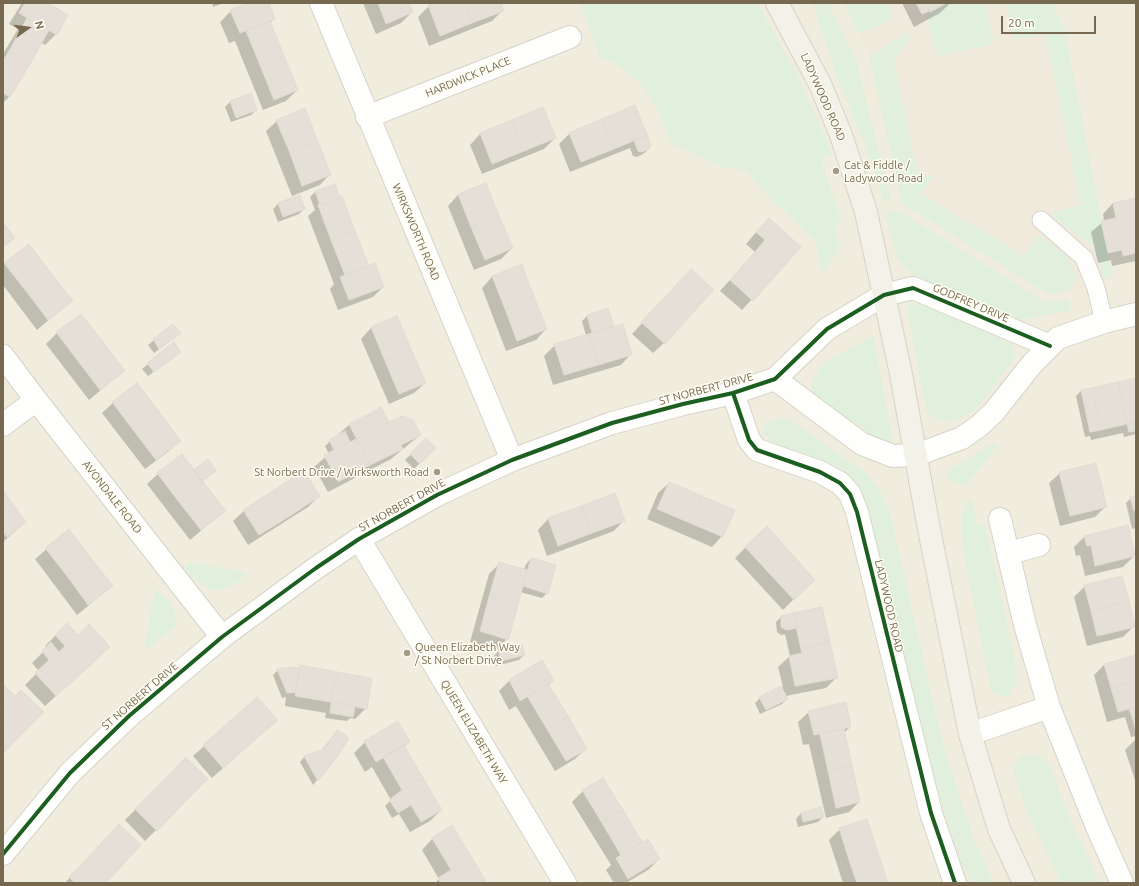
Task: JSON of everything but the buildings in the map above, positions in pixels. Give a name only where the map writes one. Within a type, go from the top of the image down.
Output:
[{"type":"main road","name":"LADYWOOD ROAD","points":[[778,3],[820,84],[842,135],[866,212],[916,455],[970,734],[1000,829],[1024,883]]},
{"type":"street","name":"WIRKSWORTH ROAD","points":[[321,3],[367,117],[512,460]]},
{"type":"street","name":"HARDWICK PLACE","points":[[367,117],[570,37]]},
{"type":"street","name":"GODFREY DRIVE","points":[[884,295],[913,288],[1050,346]]},
{"type":"street","name":"ST NORBERT DRIVE","points":[[3,854],[70,773],[128,716],[222,637],[316,568],[359,539],[437,495],[512,460],[612,423],[683,404],[733,393],[775,379],[827,329],[884,295]]},
{"type":"street","points":[[775,379],[862,444],[893,456],[916,455],[962,438],[979,426],[994,412],[1032,364],[1050,346],[1063,336],[1104,322],[1136,314]]},
{"type":"street","name":"AVONDALE ROAD","points":[[3,356],[222,637]]},
{"type":"street","name":"LADYWOOD ROAD","points":[[733,393],[749,440],[757,450],[820,472],[840,483],[850,494],[857,512],[929,805],[956,883]]},
{"type":"street","points":[[3,425],[36,400]]},
{"type":"street","points":[[1000,519],[1025,625],[1049,707],[1097,827],[1122,883]]},
{"type":"street","name":"QUEEN ELIZABETH WAY","points":[[359,539],[565,883]]},
{"type":"street","points":[[1009,553],[1039,545]]},
{"type":"street","points":[[970,734],[1049,707]]},
{"type":"lane","points":[[1041,220],[1084,258],[1096,288],[1104,322]]},
{"type":"shaded area","points":[[3,3],[1136,3],[1136,883],[3,883]]},
{"type":"shaded area","points":[[844,3],[1053,3],[1065,33],[1113,279],[1050,295],[902,203],[869,56]]},
{"type":"green space","points":[[580,3],[756,3],[773,30],[801,82],[832,154],[821,160],[841,219],[835,224],[840,250],[822,272],[815,241],[765,193],[745,170],[722,167],[671,143],[659,111],[640,83],[620,66],[600,58]]},
{"type":"green space","points":[[812,3],[828,3],[856,60],[890,199],[887,202],[884,202],[873,167],[836,74]]},
{"type":"green space","points":[[844,3],[887,3],[894,17],[859,34]]},
{"type":"green space","points":[[951,3],[984,3],[994,44],[936,56],[927,15]]},
{"type":"green space","points":[[1005,3],[1053,3],[1065,33],[1113,279],[1103,278],[1097,253],[1091,245],[1050,215],[1052,212],[1081,205],[1045,34],[1014,40]]},
{"type":"green space","points":[[910,31],[909,40],[894,61],[918,178],[934,175],[921,194],[1024,256],[1038,235],[1066,256],[1072,265],[1076,280],[1070,289],[1050,295],[902,203],[869,56]]},
{"type":"green space","points":[[891,211],[898,211],[1047,303],[1069,299],[1071,310],[1021,320],[1008,318],[912,274],[897,258],[886,217],[887,213]]},
{"type":"green space","points":[[919,304],[994,335],[1013,346],[1016,353],[1012,362],[973,412],[953,421],[938,420],[927,414],[908,313],[908,305]]},
{"type":"green space","points":[[873,336],[892,437],[891,443],[881,441],[818,398],[812,391],[810,384],[825,362]]},
{"type":"green space","points":[[782,417],[795,423],[867,474],[880,490],[891,517],[938,724],[951,770],[972,835],[994,883],[973,883],[962,864],[943,808],[923,735],[865,498],[856,482],[839,466],[771,442],[763,434],[764,427],[771,420]]},
{"type":"green space","points":[[995,442],[998,445],[965,487],[946,478],[951,468],[972,457]]},
{"type":"green space","points":[[971,498],[978,526],[985,525],[1014,654],[1017,680],[1010,694],[1004,697],[997,695],[991,690],[963,551],[962,517],[964,506]]},
{"type":"green space","points":[[190,563],[241,571],[245,573],[241,580],[222,590],[215,590],[199,584],[184,568]]},
{"type":"green space","points":[[155,588],[172,604],[177,621],[175,627],[147,649],[145,646]]},
{"type":"green space","points":[[1033,755],[1042,757],[1050,766],[1071,821],[1100,883],[1061,883],[1026,809],[1013,768],[1022,756]]},
{"type":"cycle path","points":[[3,854],[70,773],[129,716],[222,637],[316,568],[359,539],[437,495],[512,460],[612,423],[683,404],[733,393],[775,379],[827,329],[884,295],[913,288],[1050,346]]},
{"type":"cycle path","points":[[733,393],[749,440],[757,450],[820,472],[840,483],[850,494],[857,512],[931,813],[955,883]]},
{"type":"place","name":"Cat & Fiddle / Ladywood Road","points":[[836,171]]},
{"type":"place","name":"St Norbert Drive / Wirksworth Road","points":[[437,472]]},
{"type":"place","name":"Queen Elizabeth Way / St Norbert Drive","points":[[407,653]]}]
